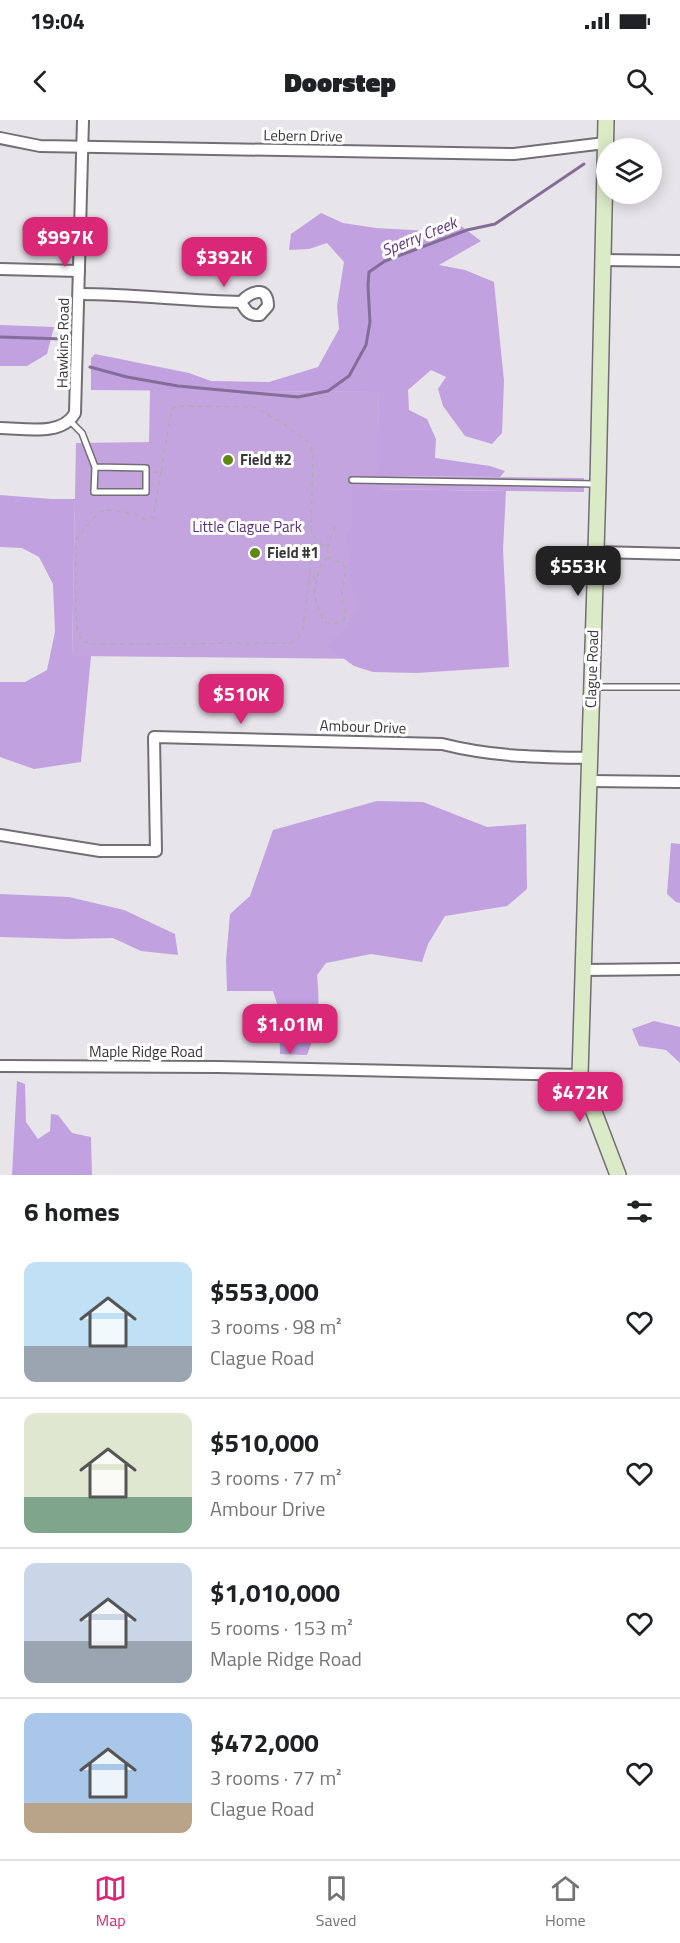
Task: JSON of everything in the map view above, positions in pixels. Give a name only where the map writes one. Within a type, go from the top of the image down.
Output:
[{"type":"main road","name":"Clague Road","points":[[605,138],[606,120]]},
{"type":"main road","name":"Clague Road","points":[[603,204],[598,484],[580,1075],[618,1175]]},
{"type":"street","name":"Hawkins Road","points":[[70,421],[76,404],[83,120]]},
{"type":"street","name":"Lebern Drive","points":[[0,138],[40,146],[514,154],[596,144]]},
{"type":"street","points":[[602,260],[680,261]]},
{"type":"street","points":[[0,269],[79,271]]},
{"type":"street","points":[[79,294],[119,294],[188,301],[241,302]]},
{"type":"street","points":[[0,428],[57,428],[70,421]]},
{"type":"street","points":[[596,552],[680,554]]},
{"type":"street","name":"Ambour Drive","points":[[0,836],[100,851],[156,851],[154,737],[442,744],[474,752],[506,756],[589,758]]},
{"type":"street","points":[[589,781],[680,782]]},
{"type":"street","points":[[584,970],[680,969]]},
{"type":"street","name":"Maple Ridge Road","points":[[0,1066],[580,1075]]},
{"type":"lane","points":[[70,421],[82,433],[95,467],[94,492],[146,492],[146,468],[95,467]]},
{"type":"lane","points":[[352,480],[598,484]]},
{"type":"lane","points":[[592,687],[680,687]]},
{"type":"path","points":[[317,541],[312,544],[310,550],[310,573],[303,628],[300,635],[291,643],[90,644],[78,635],[76,539],[99,512],[107,510],[132,513],[146,520],[153,518],[172,408],[179,406],[254,407],[284,424],[310,444],[312,453],[311,531],[328,552]]},
{"type":"path","points":[[152,472],[160,472]]},
{"type":"path","points":[[328,558],[344,563],[346,577],[342,596],[345,605],[345,620],[332,624],[322,621],[314,596],[319,568],[328,558],[329,538],[336,524]]},
{"type":"path","points":[[310,573],[316,580],[317,578]]},
{"type":"green space","name":"Little Clague Park","points":[[150,390],[379,392],[378,476],[584,478],[584,492],[377,489],[374,659],[72,656],[76,443],[149,442]]},
{"type":"shaded area","points":[[321,213],[343,223],[376,228],[429,231],[461,226],[481,241],[439,265],[465,270],[494,282],[504,381],[502,433],[492,444],[465,436],[443,406],[438,389],[446,377],[431,370],[408,390],[409,410],[427,419],[436,439],[435,458],[490,466],[505,471],[500,477],[377,476],[379,392],[91,390],[91,358],[95,354],[189,373],[211,381],[269,382],[318,367],[339,329],[337,306],[344,262],[327,243],[309,249],[289,250],[291,234]]},
{"type":"shaded area","points":[[0,325],[54,327],[47,354],[27,366],[0,366]]},
{"type":"shaded area","points":[[352,486],[377,489],[506,491],[503,550],[509,667],[416,673],[373,672],[354,666],[326,646],[346,628],[357,606],[349,580],[350,559],[346,538],[352,524]]},
{"type":"shaded area","points":[[0,495],[75,499],[72,656],[91,656],[81,762],[34,769],[0,757],[0,682],[25,682],[47,670],[55,632],[53,584],[39,557],[22,548],[0,547]]},
{"type":"shaded area","points":[[377,801],[423,802],[487,827],[526,824],[527,889],[507,906],[445,916],[428,944],[422,962],[371,954],[326,963],[317,975],[318,1015],[307,1055],[280,1054],[279,1010],[273,991],[227,991],[226,960],[230,914],[250,896],[273,830]]},
{"type":"shaded area","points":[[671,843],[680,844],[680,903],[667,894]]},
{"type":"shaded area","points":[[0,894],[69,897],[124,910],[175,934],[178,955],[141,951],[113,938],[0,937]]},
{"type":"shaded area","points":[[654,1021],[680,1027],[680,1063],[666,1050],[639,1046],[632,1029]]},
{"type":"shaded area","points":[[17,1081],[25,1084],[26,1122],[38,1139],[50,1131],[51,1114],[58,1115],[72,1133],[91,1137],[92,1175],[12,1175]]},
{"type":"waterway","name":"Sperry Creek","points":[[90,367],[127,377],[178,386],[298,397],[328,391],[349,376],[366,345],[370,322],[369,272],[385,261],[467,230],[495,224],[584,164]]},
{"type":"waterway","name":"Sperry Creek","points":[[0,337],[64,339]]},
{"type":"place","name":"Field #2","points":[[228,460]]},
{"type":"place","name":"Field #1","points":[[255,553]]}]
